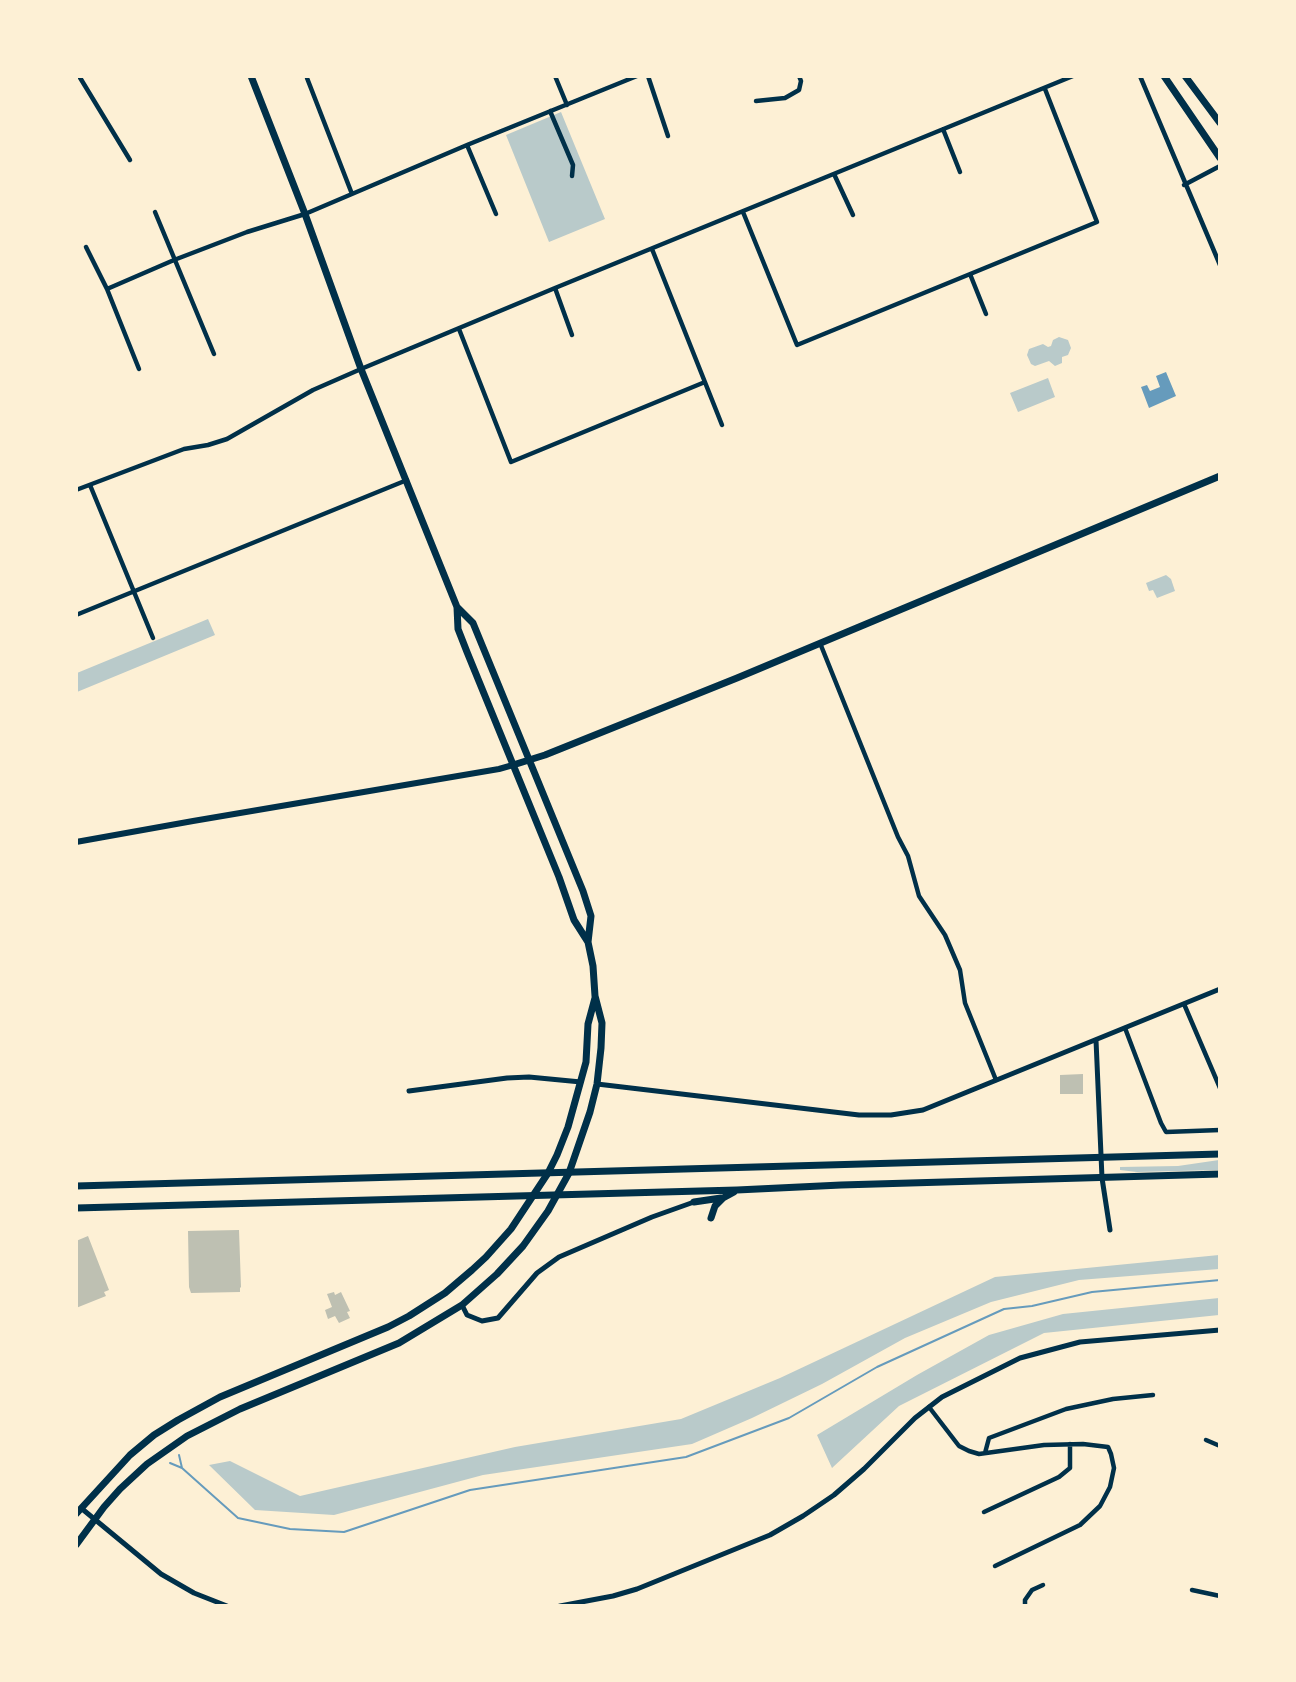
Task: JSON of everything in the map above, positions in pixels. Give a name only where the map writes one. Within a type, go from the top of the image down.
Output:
[{"type":"main road","points":[[251,76],[305,214],[361,369],[457,607],[458,629],[559,877],[574,920],[588,942]]},
{"type":"main road","points":[[1164,76],[1220,158]]},
{"type":"main road","points":[[1185,76],[1220,123]]},
{"type":"main road","points":[[76,842],[499,769],[530,760],[820,643],[1220,476]]},
{"type":"main road","points":[[76,1545],[120,1490],[147,1464],[187,1436],[240,1409],[399,1343],[462,1305],[512,1258],[541,1221],[569,1173],[584,1132],[597,1084],[601,1056],[602,1023],[595,996],[588,942],[591,916],[583,891],[473,623],[457,607]]},
{"type":"main road","points":[[79,1511],[130,1455],[186,1415],[220,1397],[388,1327],[429,1304],[486,1257],[511,1228],[534,1195],[548,1173],[567,1130],[586,1062],[588,1024],[595,996]]},
{"type":"main road","points":[[76,1186],[1220,1154]]},
{"type":"main road","points":[[76,1208],[1220,1174]]},
{"type":"main road","points":[[711,1218],[715,1206],[737,1190]]},
{"type":"main road","points":[[694,1202],[723,1198]]},
{"type":"street","points":[[79,76],[130,160]]},
{"type":"street","points":[[555,76],[567,105]]},
{"type":"street","points":[[107,289],[247,232],[305,214],[637,76]]},
{"type":"street","points":[[648,76],[668,136]]},
{"type":"street","points":[[756,101],[785,98],[799,90],[801,81],[799,76]]},
{"type":"street","points":[[76,490],[184,449],[227,439],[313,390],[361,369],[1073,76]]},
{"type":"street","points":[[1140,76],[1184,185],[1220,265]]},
{"type":"street","points":[[307,78],[352,194]]},
{"type":"street","points":[[744,212],[797,345],[1097,222],[1045,89]]},
{"type":"street","points":[[550,111],[573,165],[572,176]]},
{"type":"street","points":[[943,129],[960,172]]},
{"type":"street","points":[[467,145],[496,214]]},
{"type":"street","points":[[1184,185],[1220,166]]},
{"type":"street","points":[[834,174],[853,215]]},
{"type":"street","points":[[154,212],[214,354]]},
{"type":"street","points":[[86,247],[107,289],[139,369]]},
{"type":"street","points":[[652,249],[722,425]]},
{"type":"street","points":[[970,274],[986,314]]},
{"type":"street","points":[[555,288],[572,335]]},
{"type":"street","points":[[459,329],[511,462],[705,382]]},
{"type":"street","points":[[76,615],[407,480]]},
{"type":"street","points":[[90,484],[153,638]]},
{"type":"street","points":[[820,643],[898,837],[908,856],[920,896],[945,935],[960,970],[965,1003],[996,1080]]},
{"type":"street","points":[[597,1084],[859,1115],[891,1115],[923,1110],[1220,989]]},
{"type":"street","points":[[1184,1004],[1220,1089]]},
{"type":"street","points":[[1125,1028],[1166,1132],[1220,1130]]},
{"type":"street","points":[[1096,1040],[1102,1178],[1110,1230]]},
{"type":"street","points":[[410,1091],[507,1078],[529,1077],[581,1082]]},
{"type":"street","points":[[462,1305],[467,1315],[482,1321],[498,1318],[537,1273],[559,1257],[652,1217],[694,1202]]},
{"type":"street","points":[[560,1605],[613,1596],[637,1589],[770,1535],[834,1495],[864,1469],[915,1418],[942,1396],[1020,1358],[1080,1342],[1220,1330]]},
{"type":"street","points":[[985,1453],[989,1438],[1066,1409],[1113,1399],[1154,1395]]},
{"type":"street","points":[[929,1407],[959,1446],[979,1454],[1044,1445],[1083,1444],[1108,1447],[1114,1468],[1110,1487],[1100,1506],[1080,1525],[995,1566]]},
{"type":"street","points":[[1206,1440],[1220,1446]]},
{"type":"street","points":[[984,1512],[1059,1477],[1070,1467],[1070,1444]]},
{"type":"street","points":[[79,1511],[94,1520],[161,1574],[194,1593],[227,1605]]},
{"type":"street","points":[[1025,1605],[1025,1600],[1032,1590],[1043,1585]]},
{"type":"street","points":[[1192,1590],[1220,1596]]},
{"type":"shaded area","points":[[561,112],[605,219],[549,242],[506,135]]},
{"type":"shaded area","points":[[1059,337],[1068,340],[1071,348],[1068,355],[1062,357],[1062,363],[1055,366],[1049,361],[1035,366],[1031,364],[1027,355],[1029,349],[1043,344],[1051,346],[1053,340]]},
{"type":"shaded area","points":[[1048,378],[1055,397],[1018,412],[1010,393]]},
{"type":"shaded area","points":[[1166,575],[1171,579],[1175,591],[1157,598],[1153,590],[1149,591],[1146,583]]},
{"type":"shaded area","points":[[208,619],[215,635],[77,692],[77,673]]},
{"type":"shaded area","points":[[1219,1160],[1219,1170],[1137,1172],[1120,1170],[1120,1167],[1178,1166]]},
{"type":"shaded area","points":[[1219,1255],[1219,1269],[1079,1280],[991,1302],[905,1338],[822,1384],[692,1444],[483,1475],[334,1515],[255,1510],[209,1465],[230,1461],[300,1496],[515,1447],[681,1419],[780,1378],[995,1277]]},
{"type":"shaded area","points":[[1219,1298],[1219,1315],[1044,1333],[899,1406],[832,1468],[817,1435],[989,1335],[1063,1314]]},
{"type":"water","points":[[1166,372],[1176,396],[1149,408],[1141,387],[1147,385],[1150,391],[1160,387],[1156,376]]},
{"type":"building","points":[[1083,1074],[1083,1094],[1060,1094],[1060,1075]]},
{"type":"building","points":[[239,1230],[240,1292],[191,1293],[188,1231]]},
{"type":"building","points":[[88,1236],[109,1290],[104,1292],[106,1296],[76,1308],[76,1241]]},
{"type":"building","points":[[334,1292],[335,1295],[341,1292],[350,1311],[347,1312],[350,1318],[339,1323],[335,1316],[328,1319],[325,1310],[332,1307],[327,1294]]},
{"type":"waterway","points":[[170,1463],[182,1468],[238,1518],[290,1529],[344,1532],[470,1490],[686,1457],[789,1418],[877,1367],[1004,1309],[1032,1306],[1092,1292],[1220,1280]]},
{"type":"waterway","points":[[179,1455],[182,1468]]}]
